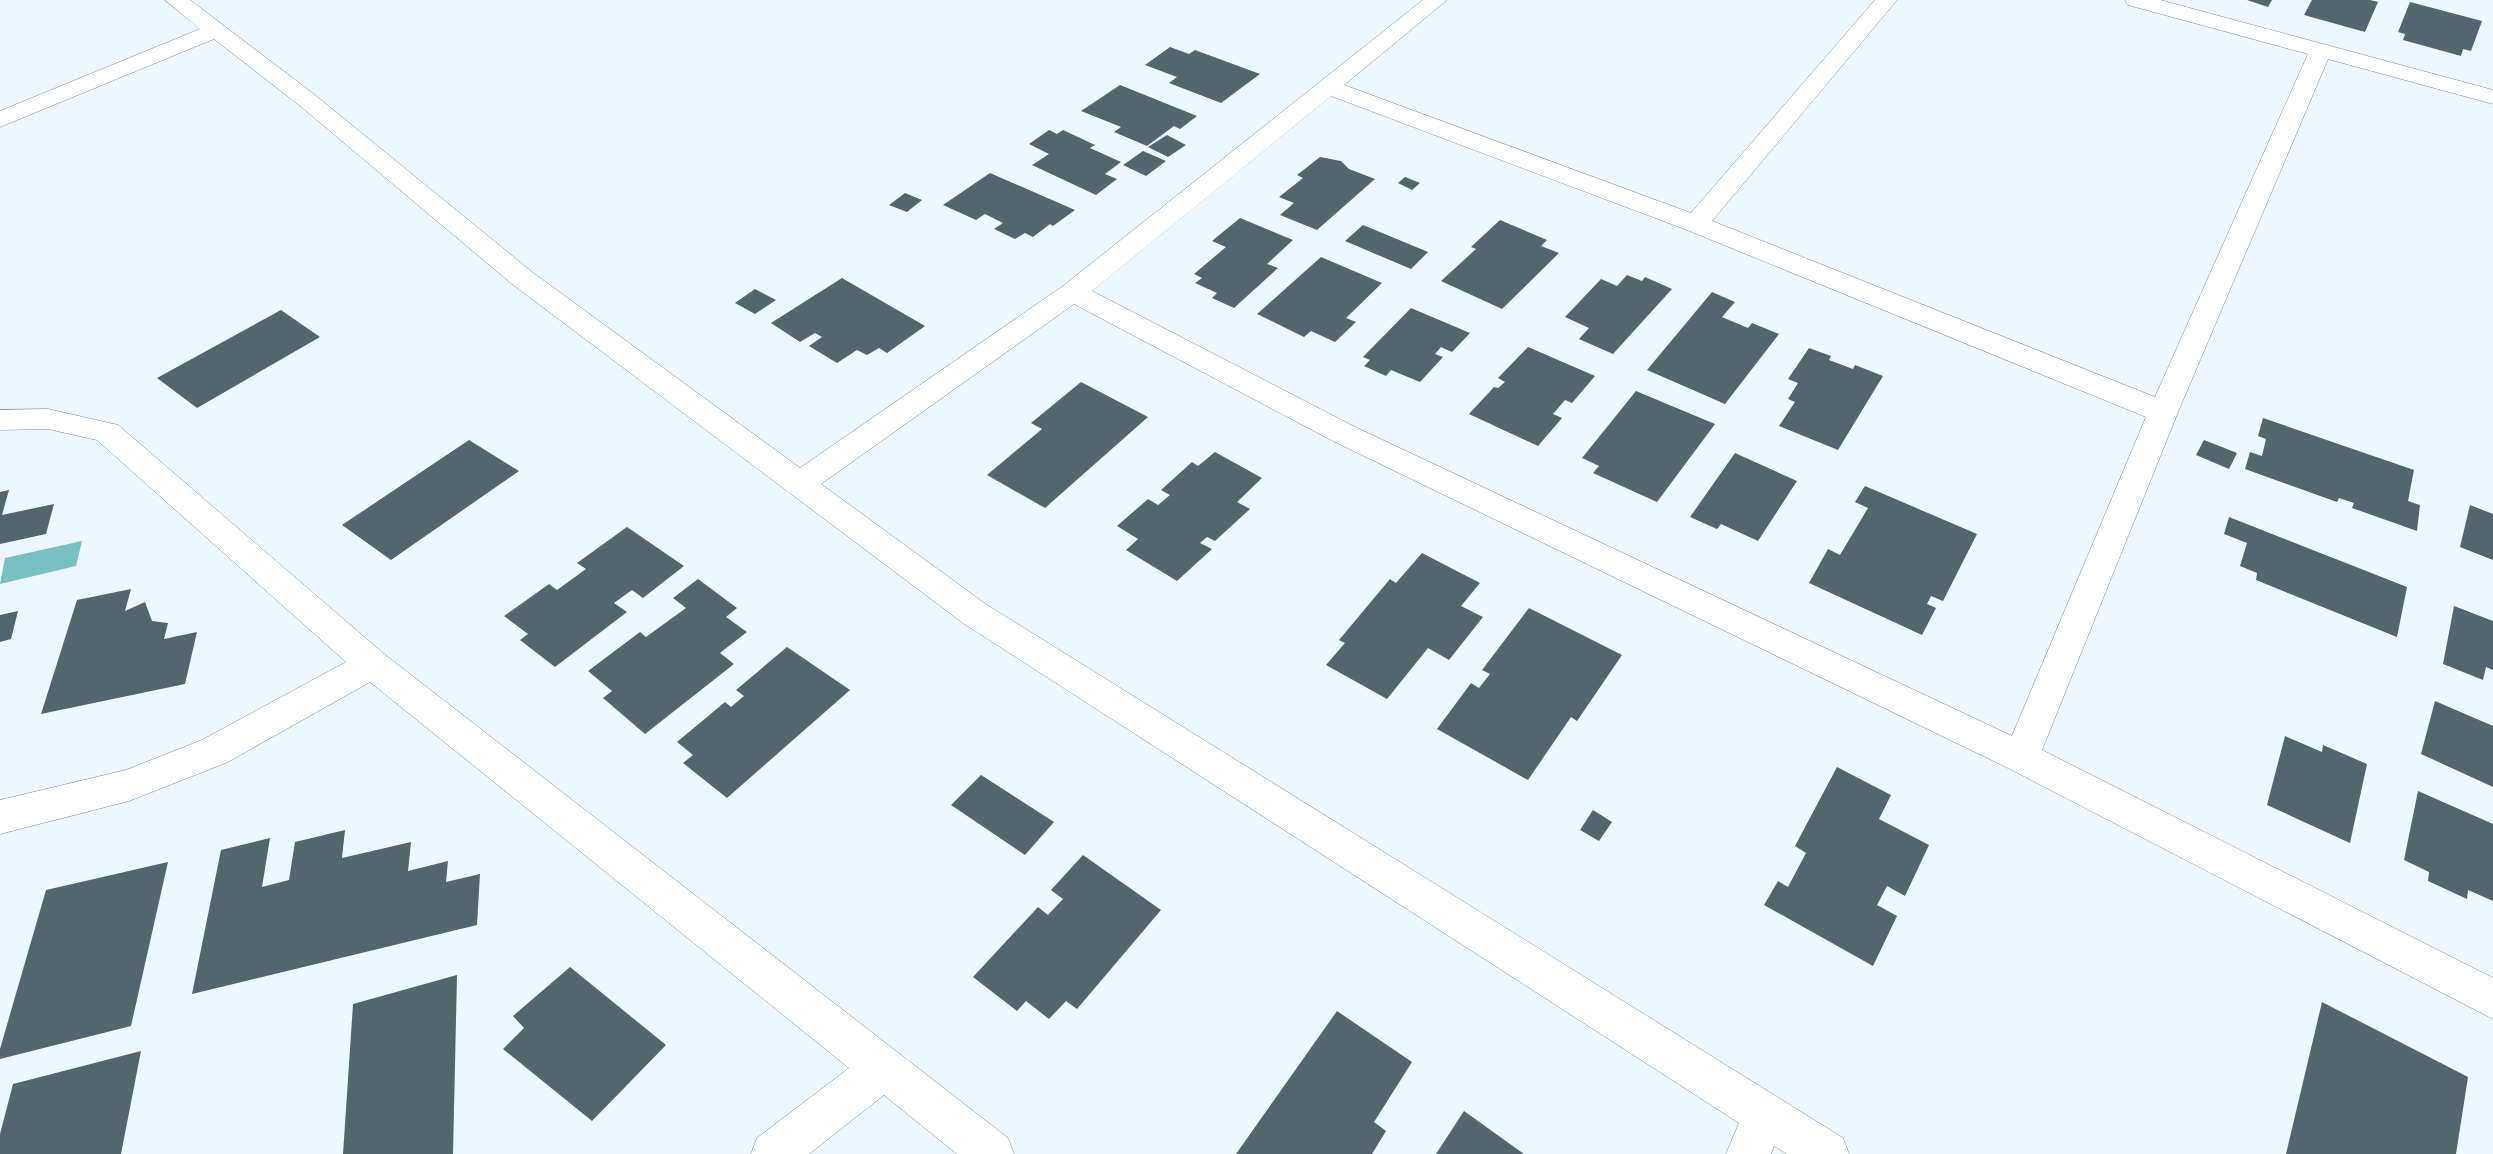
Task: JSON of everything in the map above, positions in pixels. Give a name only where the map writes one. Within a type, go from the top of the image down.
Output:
[{"type":"street","points":[[176,0],[307,100],[522,278],[975,614],[1756,1135],[1827,1154]]},
{"type":"street","points":[[799,484],[1073,291],[1436,0]]},
{"type":"street","points":[[1696,224],[1886,0]]},
{"type":"street","points":[[2136,0],[2493,97]]},
{"type":"street","points":[[0,120],[215,31]]},
{"type":"street","points":[[2021,757],[2163,412],[2321,50]]},
{"type":"street","points":[[1327,87],[1696,224],[2163,412]]},
{"type":"street","points":[[1073,291],[1344,434],[2021,757],[2493,999]]},
{"type":"street","points":[[0,420],[48,419],[107,432],[372,664],[992,1154]]},
{"type":"street","points":[[0,817],[129,785],[215,751],[372,664]]},
{"type":"street","points":[[773,1154],[884,1068]]},
{"type":"water","points":[[82,541],[76,566],[0,584],[5,558]]},
{"type":"building","points":[[2247,0],[2272,0],[2268,7]]},
{"type":"building","points":[[2312,0],[2378,2],[2365,32],[2304,15]]},
{"type":"building","points":[[2410,2],[2482,21],[2471,51],[2463,49],[2461,56],[2403,40],[2405,34],[2398,32]]},
{"type":"building","points":[[1170,47],[1189,54],[1195,50],[1260,74],[1221,103],[1169,83],[1177,77],[1145,65]]},
{"type":"building","points":[[1120,85],[1197,116],[1180,129],[1174,126],[1147,146],[1114,132],[1121,127],[1081,111]]},
{"type":"building","points":[[1049,130],[1057,134],[1063,130],[1095,145],[1090,148],[1121,162],[1105,174],[1117,179],[1096,195],[1032,165],[1049,154],[1029,144]]},
{"type":"building","points":[[1167,135],[1186,145],[1168,157],[1148,147]]},
{"type":"building","points":[[1143,151],[1166,161],[1146,176],[1123,165]]},
{"type":"building","points":[[1320,157],[1341,161],[1349,169],[1375,179],[1317,230],[1280,215],[1294,203],[1279,197],[1303,178],[1297,175]]},
{"type":"building","points":[[990,173],[1075,210],[1033,237],[1025,233],[1015,239],[994,229],[1003,223],[985,214],[976,220],[943,205]]},
{"type":"building","points":[[1405,177],[1420,183],[1412,190],[1398,183]]},
{"type":"building","points":[[905,193],[922,200],[907,212],[889,205]]},
{"type":"building","points":[[1240,218],[1293,240],[1267,264],[1278,268],[1234,308],[1212,298],[1217,293],[1195,283],[1202,278],[1194,274],[1226,247],[1212,241]]},
{"type":"building","points":[[1500,220],[1547,240],[1541,246],[1559,253],[1502,309],[1441,281],[1476,249],[1471,247]]},
{"type":"building","points":[[1363,225],[1428,252],[1411,269],[1345,241]]},
{"type":"building","points":[[1321,257],[1382,283],[1346,318],[1356,322],[1335,342],[1311,331],[1304,337],[1257,314]]},
{"type":"building","points":[[1627,275],[1642,281],[1645,277],[1672,289],[1613,354],[1579,339],[1589,328],[1565,317],[1601,279],[1617,286]]},
{"type":"building","points":[[842,278],[925,326],[887,353],[879,348],[867,355],[857,350],[837,363],[809,346],[822,337],[815,333],[800,342],[771,323]]},
{"type":"building","points":[[755,289],[776,300],[755,314],[735,303]]},
{"type":"building","points":[[1712,292],[1735,302],[1722,317],[1748,328],[1752,323],[1779,334],[1725,404],[1647,370]]},
{"type":"building","points":[[1411,308],[1470,333],[1452,352],[1441,347],[1435,354],[1443,357],[1420,382],[1391,370],[1386,376],[1364,366],[1370,360],[1363,357]]},
{"type":"building","points":[[281,310],[320,337],[197,408],[157,378]]},
{"type":"building","points":[[1528,347],[1595,376],[1572,403],[1565,400],[1553,414],[1562,418],[1538,446],[1469,414],[1494,387],[1498,388],[1505,382],[1498,378]]},
{"type":"building","points":[[1809,348],[1831,356],[1829,360],[1853,369],[1855,365],[1883,376],[1838,450],[1779,426],[1795,402],[1788,399],[1798,383],[1788,379]]},
{"type":"building","points":[[1081,382],[1148,417],[1045,508],[987,475],[1042,429],[1031,423]]},
{"type":"building","points":[[1636,391],[1715,424],[1657,502],[1593,473],[1599,466],[1582,458]]},
{"type":"building","points":[[2263,418],[2414,470],[2408,501],[2420,505],[2417,531],[2352,508],[2354,503],[2339,498],[2337,502],[2245,469],[2250,452],[2262,456],[2266,439],[2258,436]]},
{"type":"building","points":[[469,440],[519,471],[391,560],[342,525]]},
{"type":"building","points":[[2204,440],[2237,453],[2229,469],[2196,455]]},
{"type":"building","points":[[1215,452],[1262,478],[1237,502],[1250,509],[1215,541],[1207,537],[1200,543],[1212,549],[1177,581],[1126,550],[1138,539],[1117,526],[1148,499],[1158,505],[1170,495],[1161,490],[1192,462],[1198,466]]},
{"type":"building","points":[[1735,453],[1797,481],[1758,541],[1721,524],[1717,529],[1690,517]]},
{"type":"building","points":[[1865,486],[1977,534],[1943,601],[1931,596],[1927,604],[1936,608],[1922,635],[1809,583],[1828,549],[1840,555],[1868,508],[1855,502]]},
{"type":"building","points":[[9,490],[2,515],[54,504],[46,534],[0,544],[0,492]]},
{"type":"building","points":[[2470,505],[2493,514],[2493,560],[2460,547]]},
{"type":"building","points":[[2229,517],[2407,587],[2397,637],[2256,580],[2257,573],[2240,566],[2247,543],[2224,534]]},
{"type":"building","points":[[627,527],[684,566],[643,598],[632,590],[614,603],[627,612],[555,667],[520,640],[528,634],[504,616],[549,584],[557,590],[586,569],[577,563]]},
{"type":"building","points":[[1422,553],[1480,583],[1461,606],[1483,617],[1449,660],[1428,648],[1387,699],[1326,665],[1345,643],[1339,640],[1390,579],[1396,583]]},
{"type":"building","points":[[698,579],[737,608],[726,617],[747,632],[720,653],[734,664],[645,734],[603,698],[612,691],[588,671],[640,632],[646,637],[686,608],[673,598]]},
{"type":"building","points":[[131,589],[125,611],[145,602],[152,621],[168,623],[164,639],[197,632],[185,684],[41,714],[77,600]]},
{"type":"building","points":[[2454,606],[2493,621],[2493,670],[2486,667],[2483,680],[2443,664]]},
{"type":"building","points":[[1529,608],[1622,655],[1577,721],[1571,717],[1528,780],[1437,729],[1471,683],[1479,688],[1490,674],[1482,670]]},
{"type":"building","points":[[18,611],[11,639],[0,642],[0,615]]},
{"type":"building","points":[[787,647],[850,690],[727,798],[683,763],[693,755],[677,742],[725,702],[731,707],[744,696],[736,690]]},
{"type":"building","points":[[2435,701],[2493,726],[2493,787],[2421,754]]},
{"type":"building","points":[[2285,736],[2322,752],[2323,745],[2367,764],[2350,843],[2267,805]]},
{"type":"building","points":[[1837,767],[1891,795],[1879,819],[1929,845],[1905,896],[1887,886],[1877,905],[1897,916],[1873,966],[1764,905],[1778,881],[1788,887],[1806,853],[1795,846]]},
{"type":"building","points":[[981,775],[1054,822],[1025,855],[951,805]]},
{"type":"building","points":[[2418,791],[2493,824],[2493,901],[2468,890],[2467,899],[2428,881],[2429,872],[2404,860]]},
{"type":"building","points":[[1593,810],[1612,822],[1599,841],[1580,830]]},
{"type":"building","points":[[345,830],[342,858],[411,842],[408,871],[448,861],[446,882],[480,874],[477,925],[192,994],[221,850],[270,838],[262,887],[289,880],[295,842]]},
{"type":"building","points":[[1083,855],[1161,910],[1077,1009],[1066,1001],[1049,1019],[1026,1001],[1017,1011],[973,977],[1038,907],[1048,915],[1063,899],[1051,890]]},
{"type":"building","points":[[168,862],[131,1026],[0,1059],[0,1049],[46,890]]},
{"type":"building","points":[[570,967],[666,1045],[592,1121],[503,1049],[524,1028],[513,1016]]},
{"type":"building","points":[[457,975],[453,1154],[343,1154],[353,1004]]},
{"type":"building","points":[[2322,1002],[2468,1077],[2456,1154],[2286,1154]]},
{"type":"building","points":[[1337,1011],[1412,1062],[1374,1122],[1386,1131],[1372,1154],[1236,1154]]},
{"type":"building","points":[[141,1051],[121,1154],[0,1154],[0,1134],[13,1084]]},
{"type":"building","points":[[1464,1111],[1524,1154],[1436,1154]]}]
